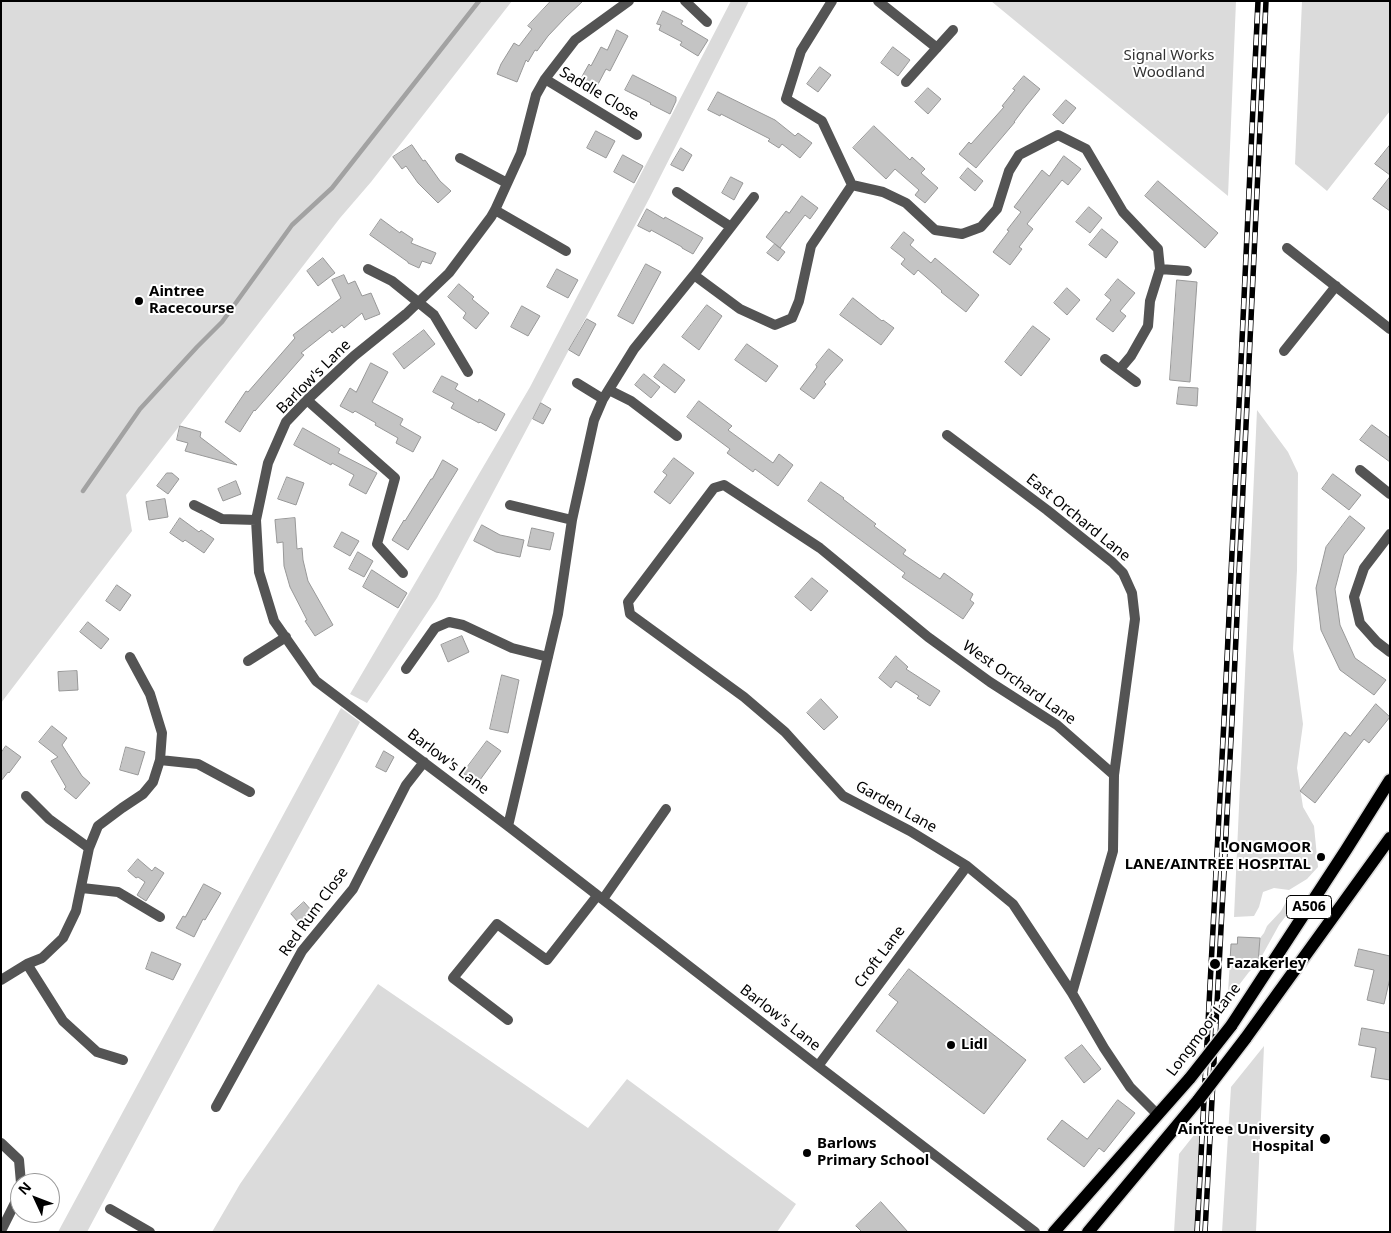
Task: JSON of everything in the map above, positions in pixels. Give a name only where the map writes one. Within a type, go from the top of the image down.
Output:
[{"type":"main road","name":"Longmoor Lane","points":[[1054,1232],[1158,1116],[1231,1026],[1390,780]]},
{"type":"main road","name":"A506","points":[[1088,1232],[1199,1099],[1245,1039],[1390,838]]},
{"type":"street","name":"Barlow's Lane","points":[[629,1],[575,40],[545,79],[536,95],[521,153],[495,210],[449,273],[406,314],[354,356],[286,422],[268,464],[256,520],[259,572],[274,620],[316,681],[508,826],[1035,1232]]},
{"type":"street","points":[[685,1],[707,22]]},
{"type":"street","points":[[832,1],[801,50],[786,99],[822,121],[852,185]]},
{"type":"street","points":[[878,1],[937,48]]},
{"type":"street","points":[[906,82],[953,30]]},
{"type":"street","name":"Saddle Close","points":[[545,79],[637,135]]},
{"type":"street","points":[[852,185],[884,192],[906,203],[935,230],[962,234],[981,227],[997,209],[1009,171],[1019,155],[1058,135],[1086,149],[1123,212],[1158,249],[1160,268],[1150,301],[1148,326],[1131,356],[1120,369]]},
{"type":"street","points":[[460,158],[506,183]]},
{"type":"street","points":[[694,275],[740,309],[775,325],[792,318],[799,301],[811,246],[852,185]]},
{"type":"street","points":[[677,192],[730,227]]},
{"type":"street","points":[[508,826],[558,614],[572,520],[594,420],[606,395],[634,349],[754,197]]},
{"type":"street","points":[[495,210],[566,251]]},
{"type":"street","points":[[1288,248],[1390,329]]},
{"type":"street","points":[[1160,268],[1187,271]]},
{"type":"street","points":[[368,269],[392,281],[434,315],[468,372]]},
{"type":"street","points":[[1284,351],[1336,286]]},
{"type":"street","points":[[1105,359],[1136,382]]},
{"type":"street","points":[[576,383],[606,395],[632,401],[677,436]]},
{"type":"street","points":[[307,400],[395,478],[377,544],[403,573]]},
{"type":"street","name":"East Orchard Lane","points":[[948,435],[1048,510],[1123,573],[1132,593],[1135,619],[1114,774]]},
{"type":"street","points":[[1360,470],[1390,494]]},
{"type":"street","name":"West Orchard Lane","points":[[724,485],[820,548],[928,637],[990,682],[1057,725],[1114,774]]},
{"type":"street","name":"Garden Lane","points":[[724,485],[714,488],[628,602],[630,614],[744,697],[786,732],[843,796],[910,831],[967,866],[1013,904],[1072,993],[1104,1048],[1130,1087],[1158,1116]]},
{"type":"street","points":[[194,505],[222,519],[256,520]]},
{"type":"street","points":[[510,505],[572,520]]},
{"type":"street","points":[[1390,534],[1364,568],[1354,597],[1360,623],[1377,642],[1390,652]]},
{"type":"street","points":[[406,668],[435,628],[449,622],[463,625],[512,648],[548,657]]},
{"type":"street","points":[[248,661],[286,637]]},
{"type":"street","points":[[1,980],[27,964],[42,958],[63,938],[76,911],[89,848],[98,826],[143,794],[153,782],[160,760],[162,733],[150,694],[130,658]]},
{"type":"street","points":[[160,760],[198,764],[250,792]]},
{"type":"street","name":"Red Rum Close","points":[[216,1107],[302,951],[353,889],[406,785],[424,762]]},
{"type":"street","points":[[1072,993],[1113,851],[1114,774]]},
{"type":"street","points":[[26,796],[50,819],[89,848]]},
{"type":"street","points":[[508,1020],[453,978],[497,924],[547,960],[600,898],[666,809]]},
{"type":"street","name":"Croft Lane","points":[[818,1066],[967,866]]},
{"type":"street","points":[[82,888],[118,892],[160,917]]},
{"type":"street","points":[[27,964],[63,1020],[96,1052],[123,1060]]},
{"type":"street","points":[[1,1143],[19,1160],[20,1173]]},
{"type":"street","points":[[110,1209],[150,1232]]},
{"type":"street","points":[[1,1231],[10,1213]]},
{"type":"green space","name":"Aintree Racecourse","points":[[1,1],[512,1],[371,182],[340,218],[126,495],[132,531],[1,703]]},
{"type":"green space","points":[[731,1],[749,1],[649,199],[437,598],[367,703],[350,694],[530,387]]},
{"type":"green space","name":"Signal Works Woodland","points":[[991,1],[1236,1],[1228,196]]},
{"type":"green space","points":[[1302,1],[1390,1],[1390,111],[1327,191],[1295,164]]},
{"type":"green space","points":[[1257,410],[1288,452],[1298,473],[1297,570],[1293,649],[1303,724],[1297,768],[1303,807],[1314,826],[1318,867],[1307,879],[1289,890],[1274,888],[1263,892],[1259,907],[1254,916],[1234,917]]},
{"type":"green space","points":[[341,708],[360,722],[87,1232],[58,1232]]},
{"type":"green space","points":[[1291,899],[1292,908],[1279,925],[1258,963],[1260,938],[1286,902]]},
{"type":"green space","points":[[1230,961],[1258,963],[1239,985],[1228,992]]},
{"type":"green space","points":[[378,984],[588,1128],[627,1079],[796,1204],[777,1232],[212,1232],[240,1184]]},
{"type":"green space","points":[[1264,1046],[1256,1232],[1222,1232],[1231,1087]]},
{"type":"green space","points":[[1202,1125],[1196,1232],[1174,1232],[1179,1154]]},
{"type":"building","points":[[551,1],[583,1],[548,36],[537,51],[535,50],[528,62],[526,60],[517,82],[497,74],[514,43],[519,46],[532,29],[528,26]]},
{"type":"building","points":[[663,11],[683,21],[681,24],[708,40],[698,56],[680,45],[682,42],[659,30],[661,25],[657,24]]},
{"type":"building","points":[[617,30],[628,36],[610,71],[606,69],[596,88],[580,80],[589,64],[591,66],[601,47],[607,50]]},
{"type":"building","points":[[893,47],[910,60],[898,76],[881,63]]},
{"type":"building","points":[[820,67],[831,75],[818,92],[807,84]]},
{"type":"building","points":[[633,75],[676,97],[670,114],[625,90]]},
{"type":"building","points":[[1024,76],[1040,89],[976,168],[959,154],[969,142],[971,144],[1004,107],[1002,106]]},
{"type":"building","points":[[928,88],[941,99],[928,114],[915,102]]},
{"type":"building","points":[[718,92],[775,120],[795,136],[798,133],[812,143],[800,158],[782,144],[779,148],[768,141],[770,139],[721,114],[720,116],[708,110]]},
{"type":"building","points":[[1066,100],[1076,108],[1063,124],[1053,115]]},
{"type":"building","points":[[874,126],[910,160],[912,157],[925,169],[921,173],[938,188],[925,203],[915,195],[919,190],[895,169],[886,179],[853,148]]},
{"type":"building","points":[[596,131],[615,141],[606,158],[587,148]]},
{"type":"building","points":[[412,145],[423,161],[425,160],[440,181],[451,191],[438,203],[418,183],[406,166],[402,169],[393,157]]},
{"type":"building","points":[[1390,145],[1390,175],[1375,164]]},
{"type":"building","points":[[681,148],[692,155],[683,171],[671,165]]},
{"type":"building","points":[[623,155],[643,166],[634,183],[614,172]]},
{"type":"building","points":[[1064,156],[1081,169],[1068,185],[1062,180],[1027,224],[1033,229],[1019,247],[1022,249],[1010,265],[993,252],[1021,212],[1014,207],[1042,170],[1049,176]]},
{"type":"building","points":[[968,168],[983,181],[975,191],[960,178]]},
{"type":"building","points":[[731,177],[743,183],[734,200],[722,193]]},
{"type":"building","points":[[1390,177],[1390,211],[1373,199]]},
{"type":"building","points":[[1158,181],[1218,233],[1205,248],[1145,196]]},
{"type":"building","points":[[802,196],[818,208],[810,219],[805,215],[780,248],[766,237],[786,211],[789,213]]},
{"type":"building","points":[[1089,207],[1102,218],[1090,233],[1076,222]]},
{"type":"building","points":[[647,209],[703,238],[693,254],[651,230],[650,232],[638,226]]},
{"type":"building","points":[[381,219],[400,233],[401,231],[413,239],[411,243],[436,253],[431,264],[422,261],[419,268],[408,263],[370,235]]},
{"type":"building","points":[[1102,229],[1118,242],[1106,258],[1089,245]]},
{"type":"building","points":[[904,232],[914,240],[910,245],[931,263],[935,258],[979,295],[966,312],[918,270],[914,275],[901,264],[905,259],[891,248]]},
{"type":"building","points":[[775,244],[785,252],[778,261],[767,253]]},
{"type":"building","points":[[323,258],[335,273],[318,286],[307,271]]},
{"type":"building","points":[[646,264],[661,272],[633,324],[618,316]]},
{"type":"building","points":[[557,269],[578,280],[568,298],[547,287]]},
{"type":"building","points":[[344,275],[348,284],[355,281],[362,296],[371,293],[380,314],[365,320],[362,313],[344,328],[342,325],[332,333],[330,330],[301,353],[304,355],[254,410],[240,432],[225,422],[246,391],[248,392],[295,338],[293,335],[341,298],[332,280]]},
{"type":"building","points":[[1118,279],[1135,293],[1120,311],[1126,316],[1113,332],[1096,319],[1111,300],[1105,295]]},
{"type":"building","points":[[1177,280],[1197,282],[1190,382],[1170,380]]},
{"type":"building","points":[[459,284],[474,297],[472,299],[489,313],[476,329],[463,318],[466,313],[448,297]]},
{"type":"building","points":[[1067,288],[1080,300],[1067,315],[1054,303]]},
{"type":"building","points":[[853,298],[894,328],[881,345],[840,315]]},
{"type":"building","points":[[707,305],[722,316],[699,350],[682,337]]},
{"type":"building","points":[[522,306],[540,316],[528,336],[511,327]]},
{"type":"building","points":[[587,319],[596,324],[579,356],[569,350]]},
{"type":"building","points":[[1033,326],[1050,339],[1021,376],[1005,362]]},
{"type":"building","points":[[424,330],[435,344],[404,369],[393,354]]},
{"type":"building","points":[[747,344],[778,366],[766,382],[735,360]]},
{"type":"building","points":[[829,349],[843,360],[824,382],[826,384],[814,399],[800,389]]},
{"type":"building","points":[[371,363],[388,372],[372,402],[403,419],[400,425],[421,437],[413,452],[396,443],[398,438],[375,425],[376,423],[355,411],[353,413],[340,406],[350,388],[356,392]]},
{"type":"building","points":[[664,364],[685,380],[675,393],[654,377]]},
{"type":"building","points":[[644,374],[660,387],[651,398],[635,385]]},
{"type":"building","points":[[442,376],[458,384],[455,389],[478,402],[479,399],[505,414],[496,431],[451,408],[454,403],[433,392]]},
{"type":"building","points":[[1179,387],[1198,388],[1197,406],[1177,404]]},
{"type":"building","points":[[699,401],[732,426],[728,430],[773,463],[779,454],[793,465],[778,486],[755,469],[753,472],[727,453],[730,449],[687,417]]},
{"type":"building","points":[[541,403],[551,409],[543,424],[533,419]]},
{"type":"building","points":[[1372,425],[1390,438],[1390,462],[1360,440]]},
{"type":"building","points":[[180,426],[201,432],[200,437],[237,465],[185,451],[188,443],[177,440]]},
{"type":"building","points":[[303,428],[340,449],[338,453],[377,473],[366,494],[349,485],[354,475],[294,445]]},
{"type":"building","points":[[674,458],[694,473],[670,504],[654,492],[667,475],[663,472]]},
{"type":"building","points":[[443,460],[458,469],[408,550],[392,540]]},
{"type":"building","points":[[167,473],[172,473],[179,479],[168,494],[157,486]]},
{"type":"building","points":[[1333,474],[1361,495],[1349,510],[1322,489]]},
{"type":"building","points":[[287,477],[304,483],[296,505],[278,499]]},
{"type":"building","points":[[236,481],[241,494],[223,501],[218,489]]},
{"type":"building","points":[[821,482],[844,498],[876,524],[874,526],[906,550],[903,554],[940,579],[944,573],[973,594],[970,600],[974,603],[963,619],[902,577],[905,573],[808,501]]},
{"type":"building","points":[[165,499],[168,517],[149,520],[146,502]]},
{"type":"building","points":[[1350,516],[1365,528],[1344,555],[1335,589],[1340,625],[1355,658],[1386,680],[1374,695],[1340,670],[1321,630],[1316,588],[1326,547]]},
{"type":"building","points":[[180,518],[199,532],[201,530],[214,539],[204,553],[185,540],[183,542],[170,533]]},
{"type":"building","points":[[295,518],[297,549],[302,548],[308,581],[333,625],[315,636],[305,621],[307,620],[290,587],[284,566],[283,542],[277,543],[275,520]]},
{"type":"building","points":[[482,525],[500,535],[524,540],[520,557],[496,552],[474,541]]},
{"type":"building","points":[[532,528],[554,533],[550,550],[528,546]]},
{"type":"building","points":[[342,532],[359,541],[350,556],[334,547]]},
{"type":"building","points":[[358,552],[373,561],[364,577],[349,569]]},
{"type":"building","points":[[372,570],[407,593],[398,608],[363,587]]},
{"type":"building","points":[[812,578],[828,591],[811,611],[795,597]]},
{"type":"building","points":[[117,585],[131,595],[120,611],[106,601]]},
{"type":"building","points":[[88,622],[109,639],[101,649],[80,632]]},
{"type":"building","points":[[462,636],[469,652],[448,662],[441,645]]},
{"type":"building","points":[[896,656],[908,667],[906,669],[940,691],[930,706],[917,698],[919,696],[896,681],[891,688],[879,678]]},
{"type":"building","points":[[77,671],[78,690],[59,691],[58,672]]},
{"type":"building","points":[[502,675],[519,680],[508,733],[490,729]]},
{"type":"building","points":[[821,699],[838,717],[824,730],[807,713]]},
{"type":"building","points":[[1376,704],[1390,717],[1369,743],[1364,739],[1315,803],[1300,791],[1345,732],[1350,736]]},
{"type":"building","points":[[52,726],[67,738],[62,745],[82,776],[90,783],[76,799],[64,789],[66,787],[51,761],[58,757],[39,742]]},
{"type":"building","points":[[487,741],[501,751],[477,784],[463,773]]},
{"type":"building","points":[[6,746],[21,757],[1,781],[1,753]]},
{"type":"building","points":[[126,747],[145,752],[138,775],[120,770]]},
{"type":"building","points":[[384,751],[394,757],[386,772],[376,767]]},
{"type":"building","points":[[138,859],[152,871],[155,867],[164,873],[146,901],[137,895],[145,882],[138,877],[136,878],[128,871]]},
{"type":"building","points":[[204,884],[221,893],[205,920],[203,919],[194,937],[176,928],[183,916],[185,917]]},
{"type":"building","points":[[304,902],[312,911],[298,922],[291,914]]},
{"type":"building","points":[[1238,937],[1260,938],[1258,963],[1230,961],[1231,944],[1237,944]]},
{"type":"building","points":[[1359,949],[1390,956],[1390,978],[1384,1004],[1367,1000],[1374,970],[1355,966]]},
{"type":"building","points":[[152,952],[181,964],[173,980],[146,969]]},
{"type":"building","name":"Lidl","points":[[909,969],[1026,1060],[984,1114],[876,1031],[898,1002],[889,995]]},
{"type":"building","points":[[1362,1028],[1390,1033],[1390,1080],[1371,1077],[1376,1048],[1359,1045]]},
{"type":"building","points":[[1082,1045],[1101,1069],[1084,1083],[1065,1058]]},
{"type":"building","points":[[1118,1100],[1135,1113],[1104,1152],[1099,1148],[1084,1167],[1047,1139],[1062,1120],[1087,1139]]},
{"type":"building","points":[[881,1202],[908,1232],[862,1232],[856,1226]]},
{"type":"waterway","points":[[83,491],[140,409],[222,322],[292,225],[332,188],[479,1]]},
{"type":"railway","points":[[1197,1232],[1225,701],[1258,1]]},
{"type":"railway","points":[[1205,1232],[1233,701],[1266,1]]},
{"type":"place","name":"Aintree Racecourse","points":[[139,301]]},
{"type":"place","name":"LONGMOOR LANE/AINTREE HOSPITAL","points":[[1321,857]]},
{"type":"place","name":"Fazakerley","points":[[1215,964]]},
{"type":"place","name":"Lidl","points":[[951,1045]]},
{"type":"place","name":"Aintree University Hospital","points":[[1325,1139]]},
{"type":"place","name":"Barlows Primary School","points":[[807,1153]]}]
